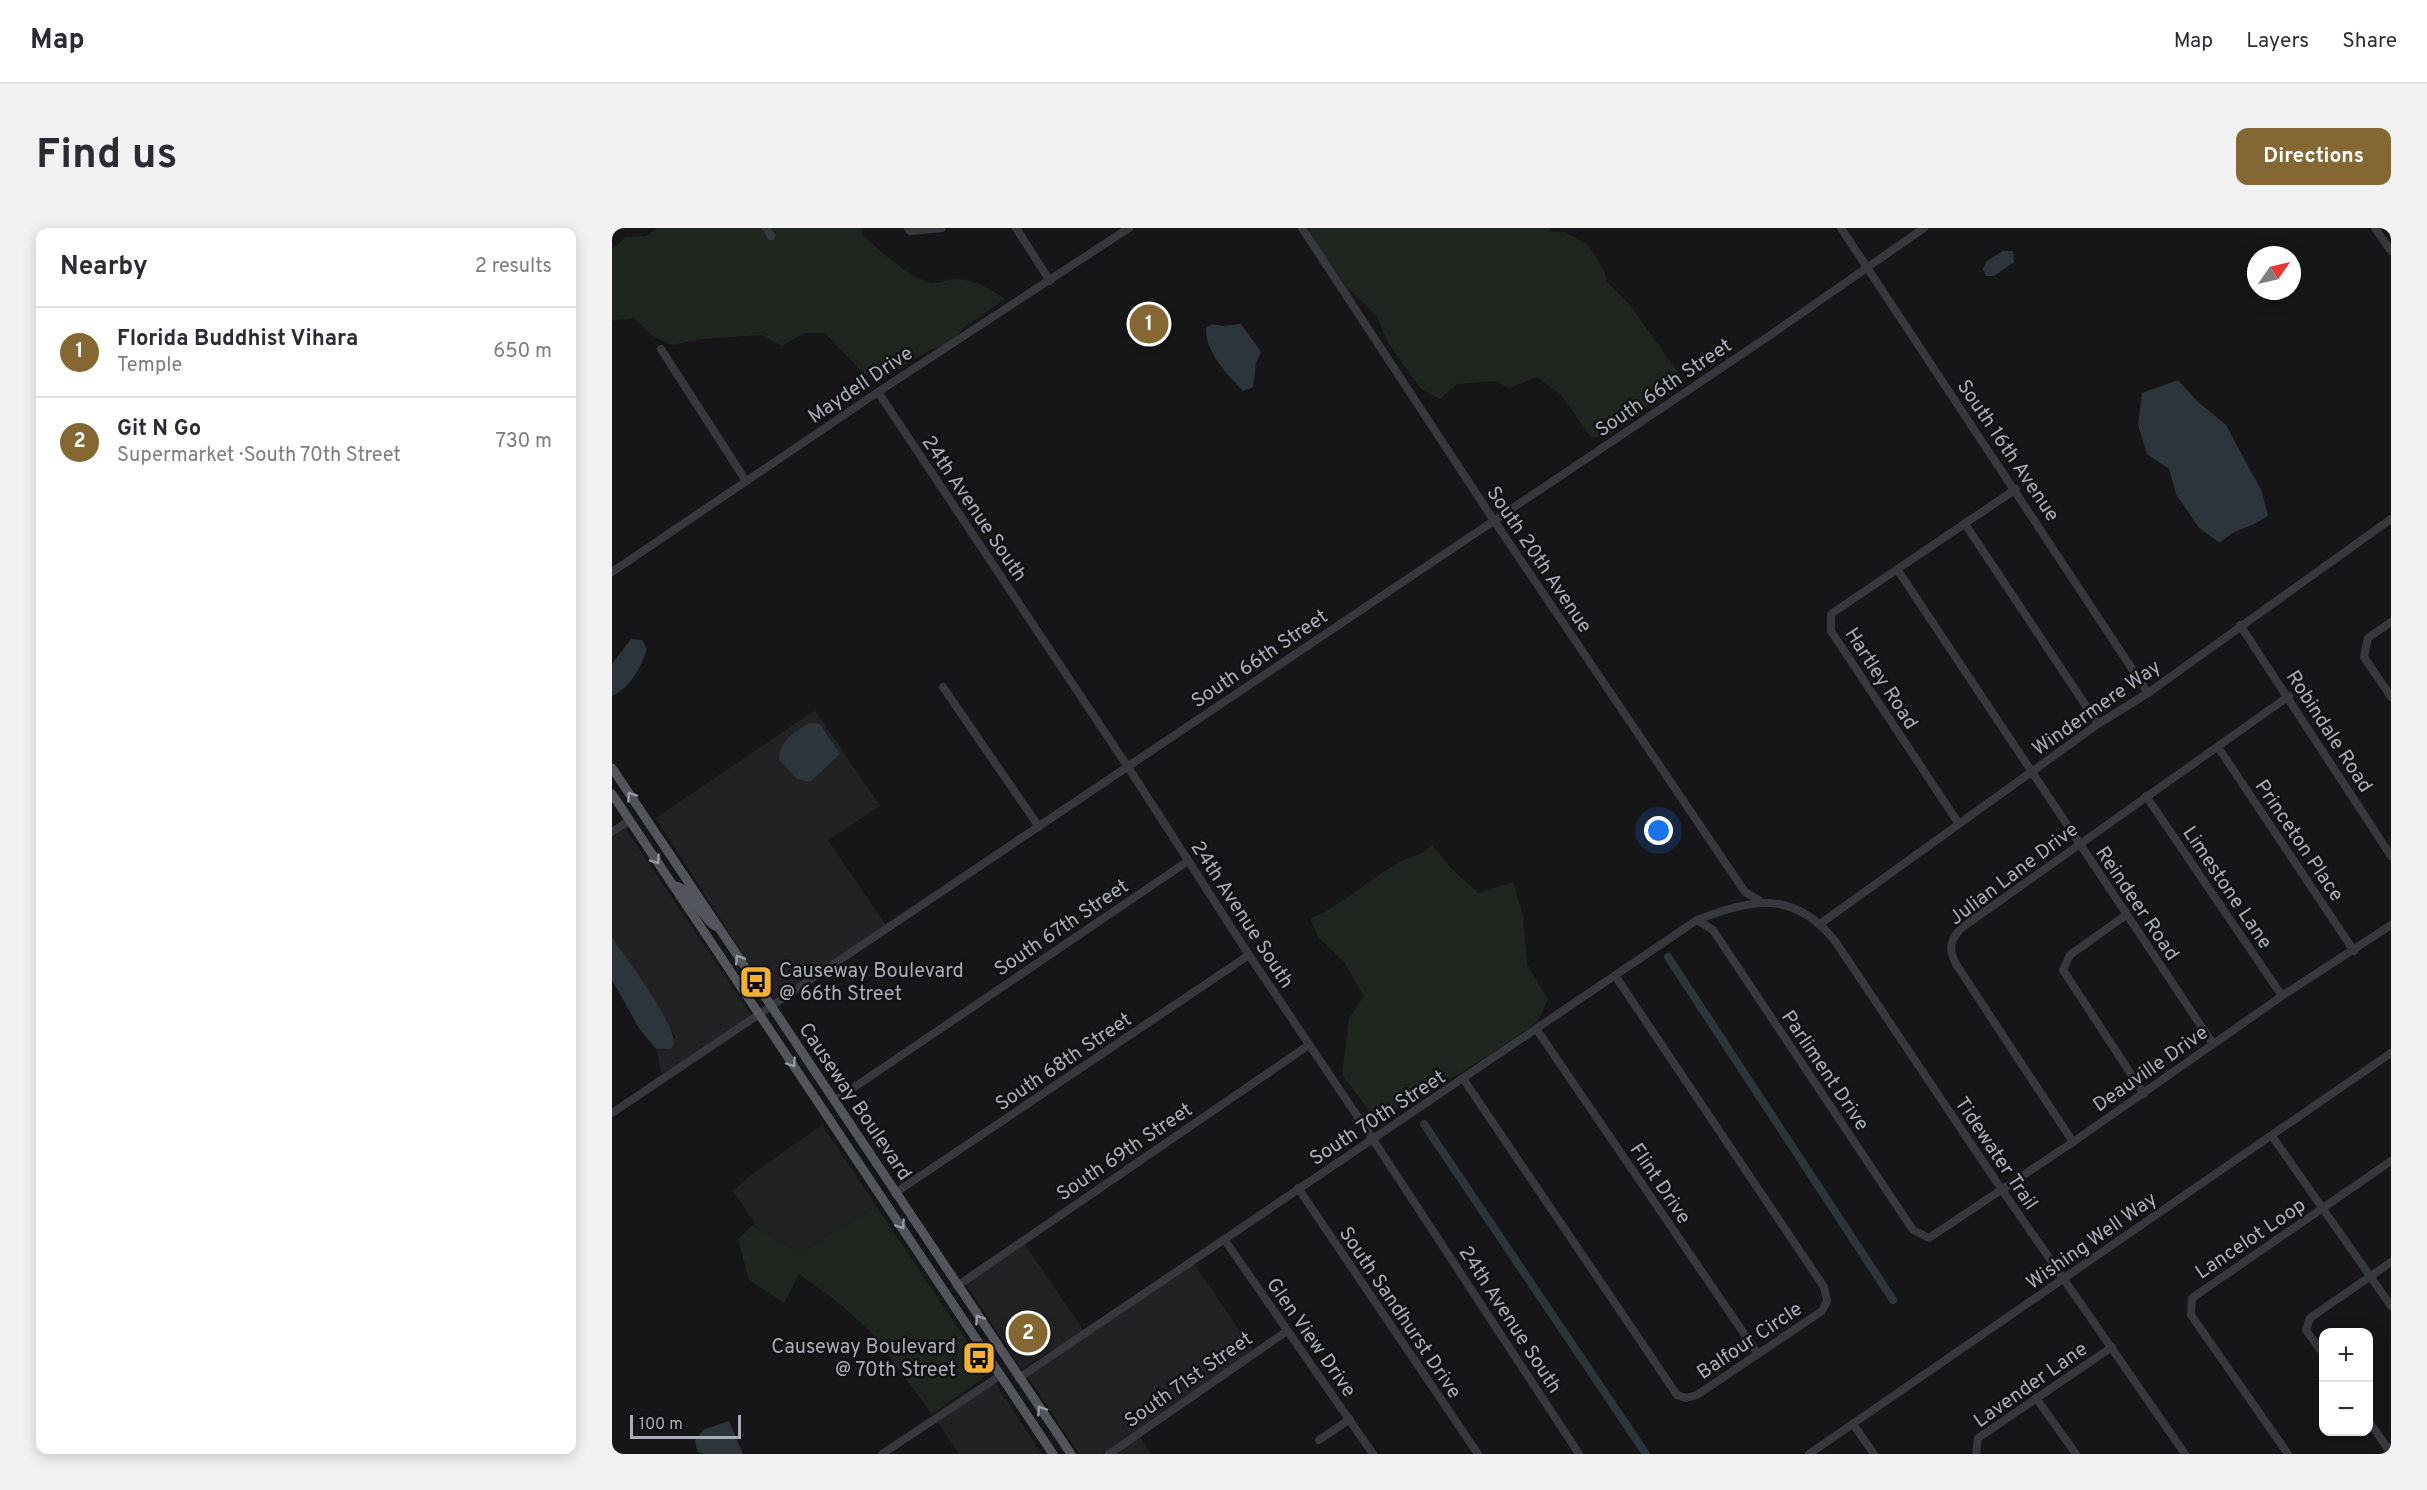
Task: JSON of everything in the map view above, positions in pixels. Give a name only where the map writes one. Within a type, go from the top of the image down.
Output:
[{"type":"main road","name":"Causeway Boulevard","points":[[612,768],[1071,1454]]},
{"type":"main road","name":"Causeway Boulevard","points":[[612,794],[1053,1454]]},
{"type":"main road","points":[[674,886],[681,886],[704,917],[719,929]]},
{"type":"main road","points":[[1000,1375],[1012,1367]]},
{"type":"main road","points":[[1008,1386],[1019,1378]]},
{"type":"street","points":[[766,228],[771,236]]},
{"type":"street","points":[[908,228],[910,231],[942,228]]},
{"type":"street","points":[[1016,228],[1050,281]]},
{"type":"street","name":"Maydell Drive","points":[[612,572],[878,392],[1129,228]]},
{"type":"street","name":"South 20th Avenue","points":[[1302,228],[1493,519],[1745,892],[1760,901]]},
{"type":"street","name":"South 16th Avenue","points":[[1841,228],[2016,489],[2148,693]]},
{"type":"street","name":"South 66th Street","points":[[612,1113],[1493,519],[1769,336],[1866,266],[1924,228]]},
{"type":"street","points":[[2375,228],[2391,251]]},
{"type":"street","points":[[661,349],[746,481]]},
{"type":"street","name":"24th Avenue South","points":[[878,392],[1128,766],[1249,956],[1372,1138],[1579,1454]]},
{"type":"street","name":"Hartley Road","points":[[1959,824],[1831,631],[1831,615],[2016,489]]},
{"type":"street","name":"Windermere Way","points":[[1820,924],[2098,724],[2148,693],[2391,519]]},
{"type":"street","points":[[1965,524],[2098,724]]},
{"type":"street","name":"Reindeer Road","points":[[1897,570],[2214,1044]]},
{"type":"street","points":[[2391,622],[2368,638],[2364,657],[2391,698]]},
{"type":"street","name":"Robindale Road","points":[[2240,625],[2289,696],[2391,856]]},
{"type":"street","points":[[944,687],[1039,827]]},
{"type":"street","name":"Julian Lane Drive","points":[[2073,1142],[1956,964],[1951,946],[1954,937],[1963,927],[2289,696]]},
{"type":"street","name":"Princeton Place","points":[[2218,747],[2354,951]]},
{"type":"street","name":"Limestone Lane","points":[[2146,796],[2282,996]]},
{"type":"street","points":[[612,832],[630,820]]},
{"type":"street","name":"South 67th Street","points":[[834,1101],[1188,861]]},
{"type":"street","name":"South 70th Street","points":[[1019,1378],[1372,1138],[1464,1080],[1697,920],[1733,906],[1760,901]]},
{"type":"street","name":"Tidewater Trail","points":[[1760,901],[1782,904],[1820,924],[1835,941],[2002,1190],[2185,1454]]},
{"type":"street","points":[[2126,915],[2070,955],[2063,970],[2144,1094]]},
{"type":"street","name":"Parliment Drive","points":[[1697,920],[1713,930],[1913,1230],[1929,1238]]},
{"type":"street","name":"Deauville Drive","points":[[1929,1238],[2144,1094],[2282,996],[2391,926]]},
{"type":"street","name":"South 68th Street","points":[[895,1193],[1249,956]]},
{"type":"street","name":"Balfour Circle","points":[[1464,1080],[1677,1395],[1686,1398],[1697,1395],[1822,1311],[1827,1295],[1616,977]]},
{"type":"street","name":"Flint Drive","points":[[1537,1030],[1758,1354]]},
{"type":"street","name":"South 69th Street","points":[[957,1286],[1310,1045]]},
{"type":"street","name":"Wishing Well Way","points":[[1809,1454],[2391,1053]]},
{"type":"street","points":[[2272,1136],[2391,1306]]},
{"type":"street","name":"Lancelot Loop","points":[[2288,1454],[2191,1315],[2192,1298],[2391,1161]]},
{"type":"street","name":"South Sandhurst Drive","points":[[1298,1188],[1478,1454]]},
{"type":"street","name":"Glen View Drive","points":[[1224,1239],[1373,1454]]},
{"type":"street","points":[[2319,1348],[2306,1330],[2310,1318],[2391,1262]]},
{"type":"street","name":"South 71st Street","points":[[1109,1454],[1287,1331]]},
{"type":"street","name":"Lavender Lane","points":[[1976,1454],[1978,1438],[2112,1347]]},
{"type":"street","points":[[882,1454],[1000,1375]]},
{"type":"street","points":[[2036,1398],[2076,1454]]},
{"type":"street","points":[[1319,1440],[1350,1419]]},
{"type":"street","points":[[1853,1424],[1874,1454]]},
{"type":"street","points":[[2373,1427],[2391,1453]]},
{"type":"shaded area","points":[[657,228],[862,228],[862,235],[895,262],[922,280],[931,283],[954,279],[975,282],[1005,299],[963,328],[951,342],[930,350],[879,380],[863,373],[825,333],[804,333],[782,346],[761,335],[702,339],[672,345],[652,336],[634,318],[612,321],[612,249],[626,237],[646,236]]},
{"type":"shaded area","points":[[1308,228],[1549,228],[1550,231],[1565,232],[1588,245],[1604,270],[1607,282],[1628,303],[1680,375],[1677,383],[1668,395],[1628,417],[1612,433],[1600,437],[1591,437],[1561,395],[1537,377],[1509,388],[1494,381],[1457,384],[1440,399],[1421,389],[1389,344],[1377,317],[1346,286],[1315,242]]},
{"type":"shaded area","points":[[2003,251],[2013,251],[2014,262],[1994,276],[1986,276],[1983,269],[1987,261]]},
{"type":"shaded area","points":[[1212,324],[1222,326],[1241,324],[1261,352],[1256,363],[1253,387],[1243,391],[1218,362],[1207,337],[1206,328]]},
{"type":"shaded area","points":[[2178,380],[2197,401],[2226,425],[2261,490],[2268,515],[2220,543],[2199,528],[2176,494],[2169,469],[2147,454],[2138,425],[2142,393]]},
{"type":"shaded area","points":[[631,639],[642,640],[647,649],[634,677],[612,696],[612,664]]},
{"type":"shaded area","points":[[815,710],[880,806],[828,840],[887,927],[774,998],[767,992],[656,818]]},
{"type":"shaded area","points":[[809,723],[820,724],[840,754],[810,782],[797,779],[779,760],[785,742]]},
{"type":"shaded area","points":[[625,828],[751,1015],[665,1073],[661,1072],[656,1049],[664,1050],[675,1037],[651,995],[612,937],[612,837]]},
{"type":"shaded area","points":[[1432,845],[1451,868],[1478,893],[1513,882],[1523,915],[1527,964],[1548,1000],[1538,1021],[1497,1050],[1459,1074],[1423,1091],[1392,1115],[1372,1114],[1342,1075],[1349,1018],[1364,996],[1344,962],[1319,938],[1310,919],[1333,907],[1396,864]]},
{"type":"shaded area","points":[[612,937],[667,1022],[674,1045],[670,1049],[656,1049],[639,1028],[612,980]]},
{"type":"shaded area","points":[[822,1125],[876,1206],[800,1253],[753,1225],[755,1223],[733,1191],[752,1174]]},
{"type":"shaded area","points":[[876,1206],[989,1374],[932,1414],[871,1332],[839,1303],[799,1274],[784,1303],[749,1280],[738,1239],[753,1225],[800,1253]]},
{"type":"shaded area","points":[[1022,1240],[1084,1331],[1021,1369],[964,1281]]},
{"type":"shaded area","points":[[1194,1264],[1253,1350],[1102,1454],[1079,1454],[1028,1377]]},
{"type":"shaded area","points":[[995,1383],[1042,1454],[959,1454],[937,1421]]},
{"type":"shaded area","points":[[729,1421],[743,1454],[703,1454],[697,1451],[695,1441],[703,1430]]},
{"type":"shaded area","points":[[1140,1437],[1151,1454],[1116,1454]]},
{"type":"waterway","points":[[1668,957],[1893,1300]]},
{"type":"waterway","points":[[1424,1124],[1646,1454]]},
{"type":"place","name":"Florida Buddhist Vihara","points":[[1149,324]]},
{"type":"place","name":"Causeway Boulevard @ 66th Street","points":[[756,982]]},
{"type":"place","name":"Git N Go","points":[[1028,1333]]},
{"type":"place","name":"Causeway Boulevard @ 70th Street","points":[[979,1358]]}]
